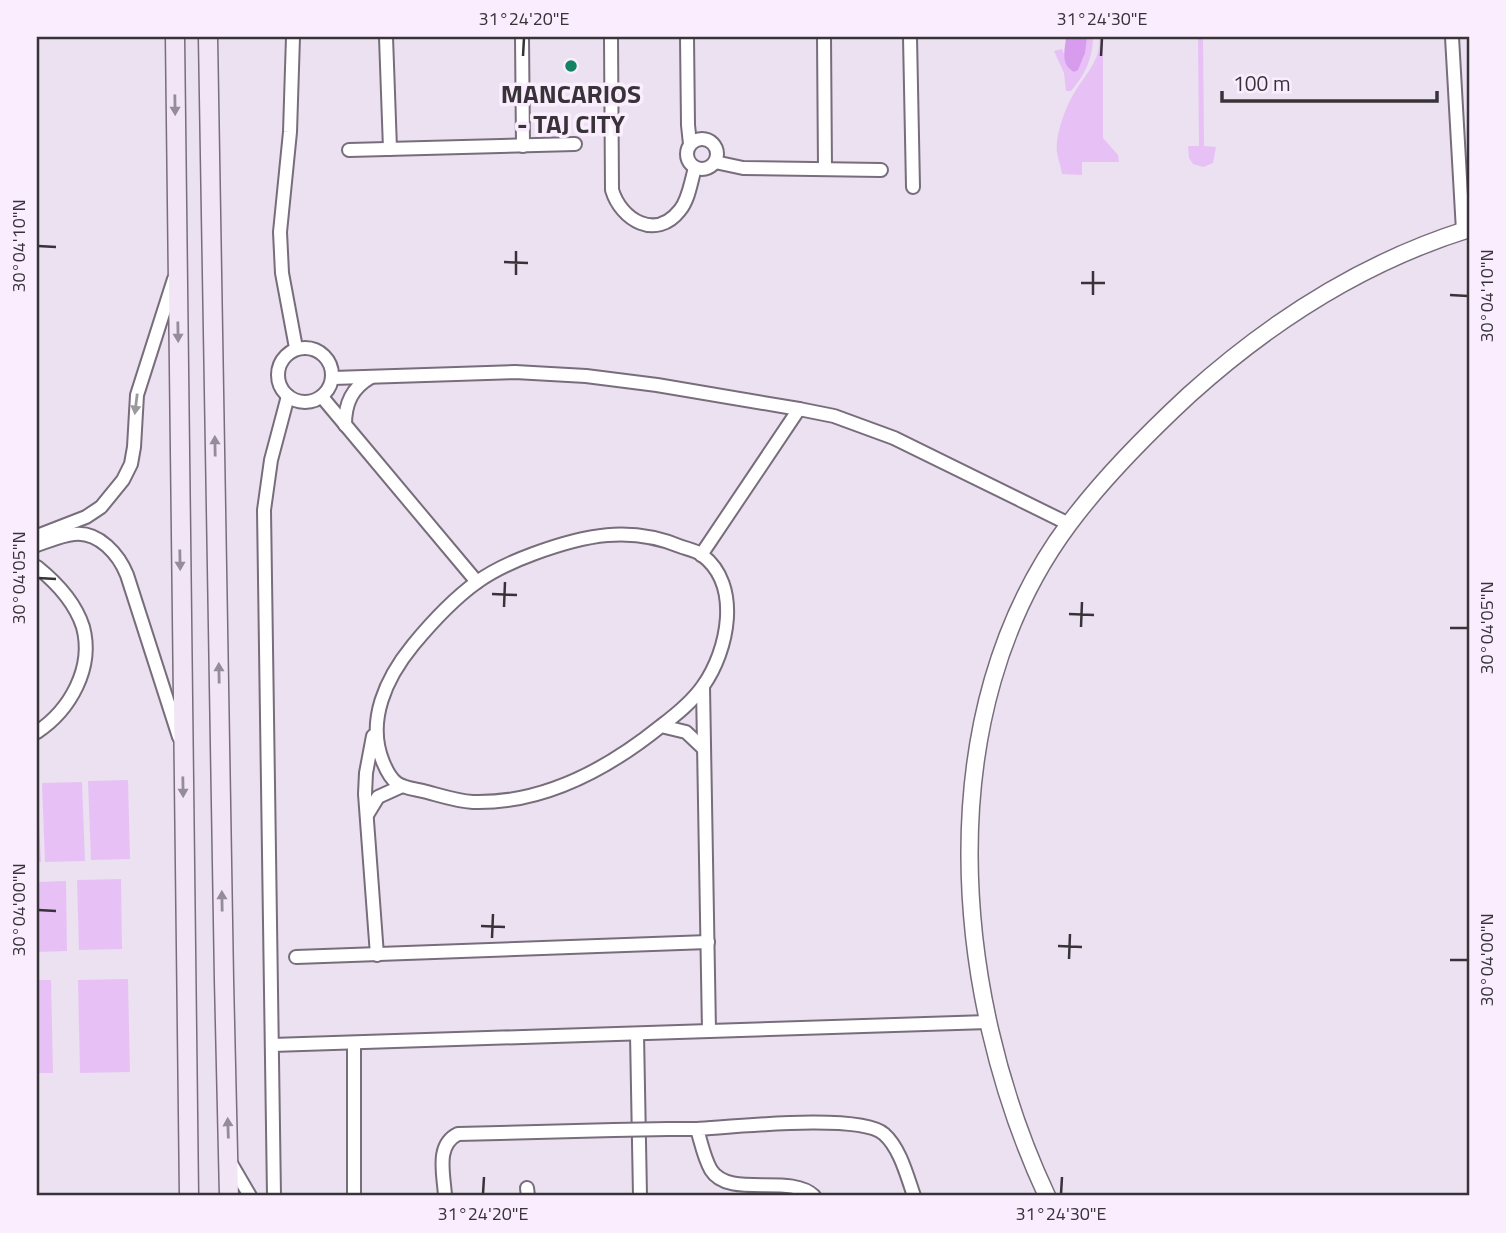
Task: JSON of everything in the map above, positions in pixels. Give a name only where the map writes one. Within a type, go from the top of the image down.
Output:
[{"type":"main road","points":[[175,37],[189,1196]]},
{"type":"main road","points":[[208,37],[229,1196]]},
{"type":"street","points":[[293,37],[290,132],[280,232],[282,273],[296,348]]},
{"type":"street","points":[[386,37],[390,149]]},
{"type":"street","points":[[522,37],[523,146]]},
{"type":"street","points":[[611,37],[612,190],[620,209],[637,222],[648,225],[669,220],[684,204],[695,167]]},
{"type":"street","points":[[687,37],[690,144],[687,157],[695,167],[708,168],[715,162],[717,149],[711,142],[703,139],[690,144]]},
{"type":"street","points":[[824,37],[825,169]]},
{"type":"street","points":[[910,37],[913,187]]},
{"type":"street","points":[[1047,1196],[1009,1100],[988,1022],[969,884],[969,817],[976,760],[997,667],[1012,627],[1042,568],[1069,524],[1157,425],[1257,338],[1309,303],[1367,270],[1429,242],[1466,230],[1452,37]]},
{"type":"street","points":[[349,150],[575,145]]},
{"type":"street","points":[[715,162],[743,167],[881,170]]},
{"type":"street","points":[[37,545],[68,535],[80,527],[113,495],[131,464],[136,395],[177,269]]},
{"type":"street","points":[[307,347],[318,350],[327,357],[333,378],[321,397],[311,402],[288,396],[277,376],[279,364],[286,355],[296,348],[307,347]]},
{"type":"street","points":[[333,378],[515,372],[586,376],[657,384],[799,409],[834,416],[894,438],[1069,524]]},
{"type":"street","points":[[345,425],[345,410],[351,395],[361,383],[374,375]]},
{"type":"street","points":[[274,1196],[264,510],[271,460],[288,396]]},
{"type":"street","points":[[321,397],[477,582]]},
{"type":"street","points":[[701,555],[799,409]]},
{"type":"street","points":[[37,536],[80,527]]},
{"type":"street","points":[[80,527],[110,549],[123,566],[182,747]]},
{"type":"street","points":[[375,729],[378,750],[386,770],[400,787],[474,802],[499,800],[569,783],[630,751],[684,708],[703,687],[713,670],[722,644],[727,617],[725,594],[716,573],[701,555],[666,540],[629,533],[591,535],[510,563],[477,582],[436,617],[391,677],[380,704],[366,773],[377,955]]},
{"type":"street","points":[[37,567],[65,593],[76,610],[83,629],[84,648],[83,667],[74,692],[56,716],[37,732]]},
{"type":"street","points":[[703,687],[709,1031]]},
{"type":"street","points":[[661,726],[686,732],[704,749]]},
{"type":"street","points":[[367,816],[378,797],[400,787]]},
{"type":"street","points":[[296,957],[708,942]]},
{"type":"street","points":[[272,1045],[988,1022]]},
{"type":"street","points":[[638,1034],[640,1196]]},
{"type":"street","points":[[354,1196],[355,1044]]},
{"type":"street","points":[[445,1196],[444,1149],[450,1139],[458,1134],[696,1129],[815,1122],[870,1126],[882,1132],[892,1142],[914,1196]]},
{"type":"street","points":[[696,1129],[712,1170],[718,1178],[734,1183],[785,1185],[809,1191],[814,1196]]},
{"type":"street","points":[[229,1160],[250,1196]]},
{"type":"shaded area","points":[[1066,37],[1087,37],[1085,53],[1078,70],[1074,72],[1065,61]]},
{"type":"shaded area","points":[[1087,37],[1093,37],[1087,66],[1071,91],[1066,91],[1064,73],[1054,51],[1062,49],[1071,71],[1083,59]]},
{"type":"shaded area","points":[[1099,37],[1103,37],[1103,138],[1118,155],[1119,162],[1082,162],[1082,175],[1062,174],[1057,152],[1059,129],[1072,96],[1096,59]]},
{"type":"shaded area","points":[[1198,37],[1203,37],[1204,146],[1216,147],[1213,163],[1203,167],[1193,164],[1189,158],[1188,146],[1199,146]]},
{"type":"shaded area","points":[[128,780],[130,859],[91,860],[88,781]]},
{"type":"shaded area","points":[[82,782],[85,861],[45,862],[42,783]]},
{"type":"shaded area","points":[[37,784],[41,862],[37,862]]},
{"type":"shaded area","points":[[121,879],[122,949],[79,950],[77,880]]},
{"type":"shaded area","points":[[66,881],[67,951],[37,952],[37,882]]},
{"type":"shaded area","points":[[128,979],[130,1072],[80,1073],[78,980]]},
{"type":"shaded area","points":[[37,980],[51,980],[53,1073],[37,1073]]},
{"type":"place","name":"MANCARIOS - TAJ CITY","points":[[571,66]]}]
